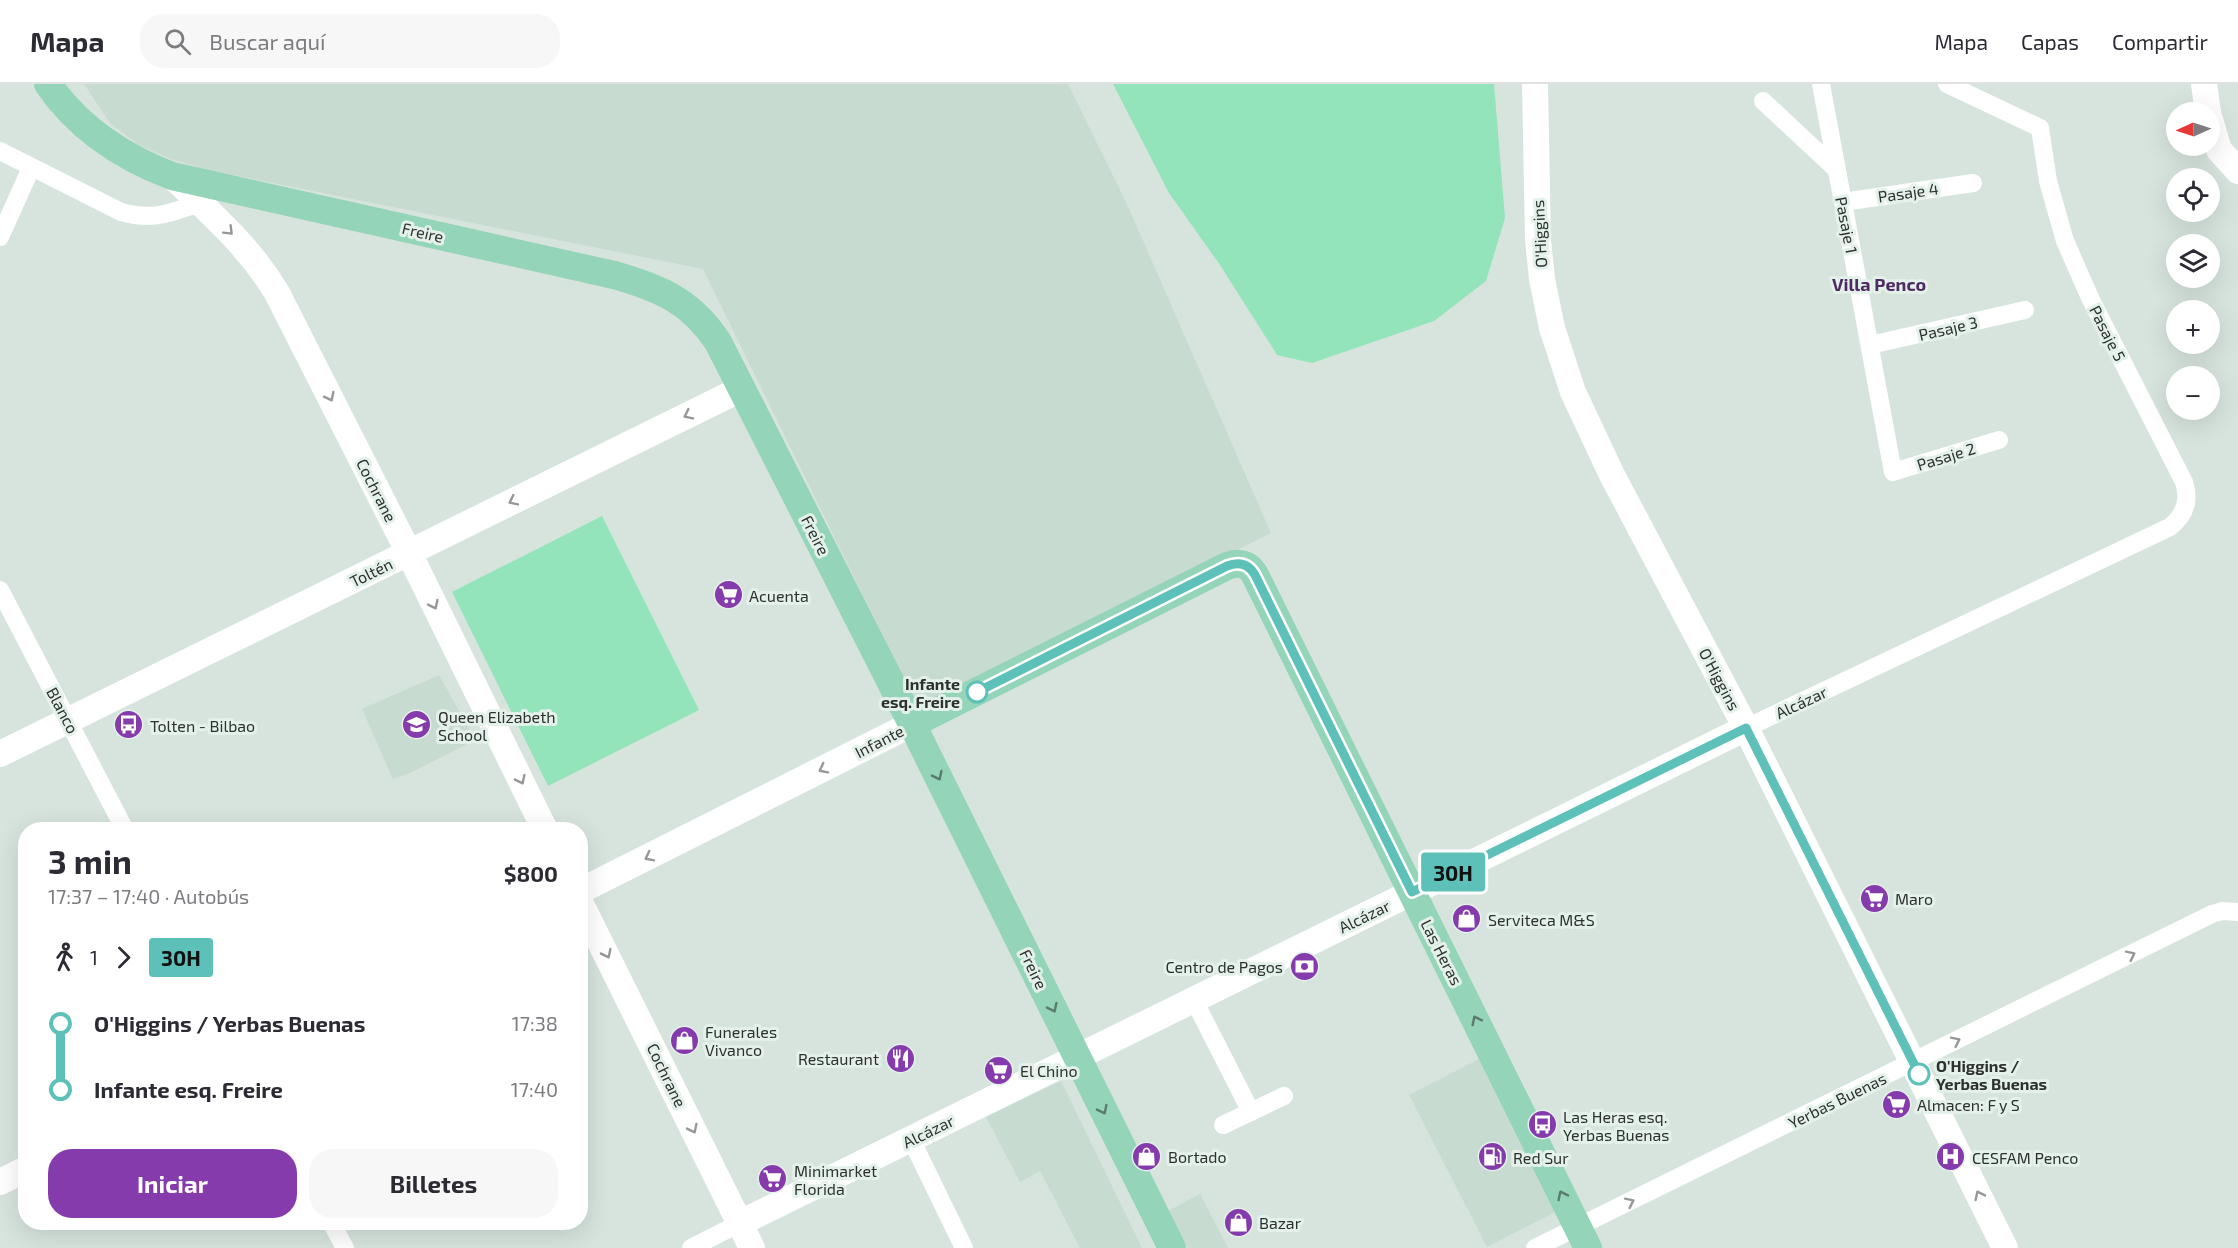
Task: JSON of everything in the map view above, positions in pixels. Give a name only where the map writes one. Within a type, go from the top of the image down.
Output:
[{"type":"main road","name":"Freire","points":[[48,84],[68,109],[109,146],[172,176],[602,272],[654,287],[687,306],[718,342],[912,724],[1172,1248]]},
{"type":"main road","name":"Infante","points":[[912,724],[1227,566],[1243,564]]},
{"type":"main road","name":"Las Heras","points":[[1243,564],[1248,566],[1255,575],[1583,1238]]},
{"type":"street","name":"O'Higgins","points":[[1535,84],[1539,249],[1546,303],[1573,392],[1612,475],[1746,728],[2005,1248]]},
{"type":"street","name":"Pasaje 1","points":[[1821,84],[1893,472]]},
{"type":"street","name":"Pasaje 5","points":[[1947,84],[2040,128],[2048,181],[2065,241],[2091,300],[2184,482],[2186,506],[2178,521],[2170,527]]},
{"type":"street","points":[[1763,101],[1837,170]]},
{"type":"street","points":[[0,151],[106,206],[136,216],[154,217],[200,203]]},
{"type":"street","points":[[2220,151],[2238,171]]},
{"type":"street","points":[[0,237],[31,168]]},
{"type":"street","name":"Cochrane","points":[[172,176],[242,245],[277,293],[409,553],[541,822]]},
{"type":"street","name":"Pasaje 4","points":[[1843,202],[1973,183]]},
{"type":"street","name":"Pasaje 3","points":[[1870,345],[2025,310]]},
{"type":"street","name":"Toltén","points":[[0,754],[741,389]]},
{"type":"street","name":"Pasaje 2","points":[[1893,472],[1999,440]]},
{"type":"street","name":"Alcázar","points":[[691,1248],[1746,728],[2170,527]]},
{"type":"street","name":"Blanco","points":[[0,590],[121,822]]},
{"type":"street","name":"Infante","points":[[588,887],[912,724]]},
{"type":"street","name":"Yerbas Buenas","points":[[1535,1248],[1583,1238],[1913,1062],[2212,915],[2222,911],[2238,912]]},
{"type":"street","name":"Cochrane","points":[[588,918],[753,1248]]},
{"type":"street","points":[[1194,1000],[1251,1112]]},
{"type":"street","points":[[1223,1125],[1284,1096]]},
{"type":"street","points":[[911,1139],[964,1248]]},
{"type":"street","points":[[0,1182],[18,1173]]},
{"type":"street","points":[[336,1230],[345,1248]]},
{"type":"shaded area","points":[[84,84],[1068,84],[1126,202],[1271,533],[918,708],[703,269],[213,171],[171,159],[139,145],[110,123]]},
{"type":"shaded area","name":"Queen Elizabeth School","points":[[439,675],[475,740],[410,773],[393,779],[362,709]]},
{"type":"shaded area","points":[[1479,1059],[1557,1211],[1487,1247],[1409,1095]]},
{"type":"shaded area","points":[[1061,1081],[1142,1248],[1080,1248],[1040,1171],[1020,1182],[986,1117]]},
{"type":"shaded area","points":[[1200,1194],[1228,1248],[1188,1248],[1168,1211]]},
{"type":"green space","points":[[1113,84],[1494,84],[1505,218],[1486,281],[1434,321],[1312,363],[1277,355],[1220,265],[1169,193]]},
{"type":"green space","points":[[602,516],[699,710],[548,786],[452,592]]},
{"type":"bus line","name":"30H","points":[[977,692],[1227,566],[1238,563],[1248,566],[1255,575],[1412,892],[1746,728],[1919,1074]]},
{"type":"place","name":"Acuenta","points":[[728,595]]},
{"type":"place","name":"Infante esq. Freire","points":[[977,692]]},
{"type":"place","name":"Tolten - Bilbao","points":[[129,725]]},
{"type":"place","name":"Queen Elizabeth School","points":[[417,725]]},
{"type":"place","name":"Maro","points":[[1874,898]]},
{"type":"place","name":"Serviteca M&S","points":[[1467,919]]},
{"type":"place","name":"Centro de Pagos","points":[[1304,966]]},
{"type":"place","name":"Funerales Vivanco","points":[[684,1040]]},
{"type":"place","name":"Restaurant","points":[[900,1058]]},
{"type":"place","name":"El Chino","points":[[999,1070]]},
{"type":"place","name":"O'Higgins / Yerbas Buenas","points":[[1919,1074]]},
{"type":"place","name":"Almacen: F y S","points":[[1896,1104]]},
{"type":"place","name":"Las Heras esq. Yerbas Buenas","points":[[1542,1125]]},
{"type":"place","name":"Bortado","points":[[1147,1156]]},
{"type":"place","name":"Red Sur","points":[[1492,1157]]},
{"type":"place","name":"CESFAM Penco","points":[[1951,1157]]},
{"type":"place","name":"Minimarket Florida","points":[[773,1179]]},
{"type":"place","name":"Bazar","points":[[1238,1222]]},
{"type":"district","name":"Villa Penco","points":[[1879,284]]}]
